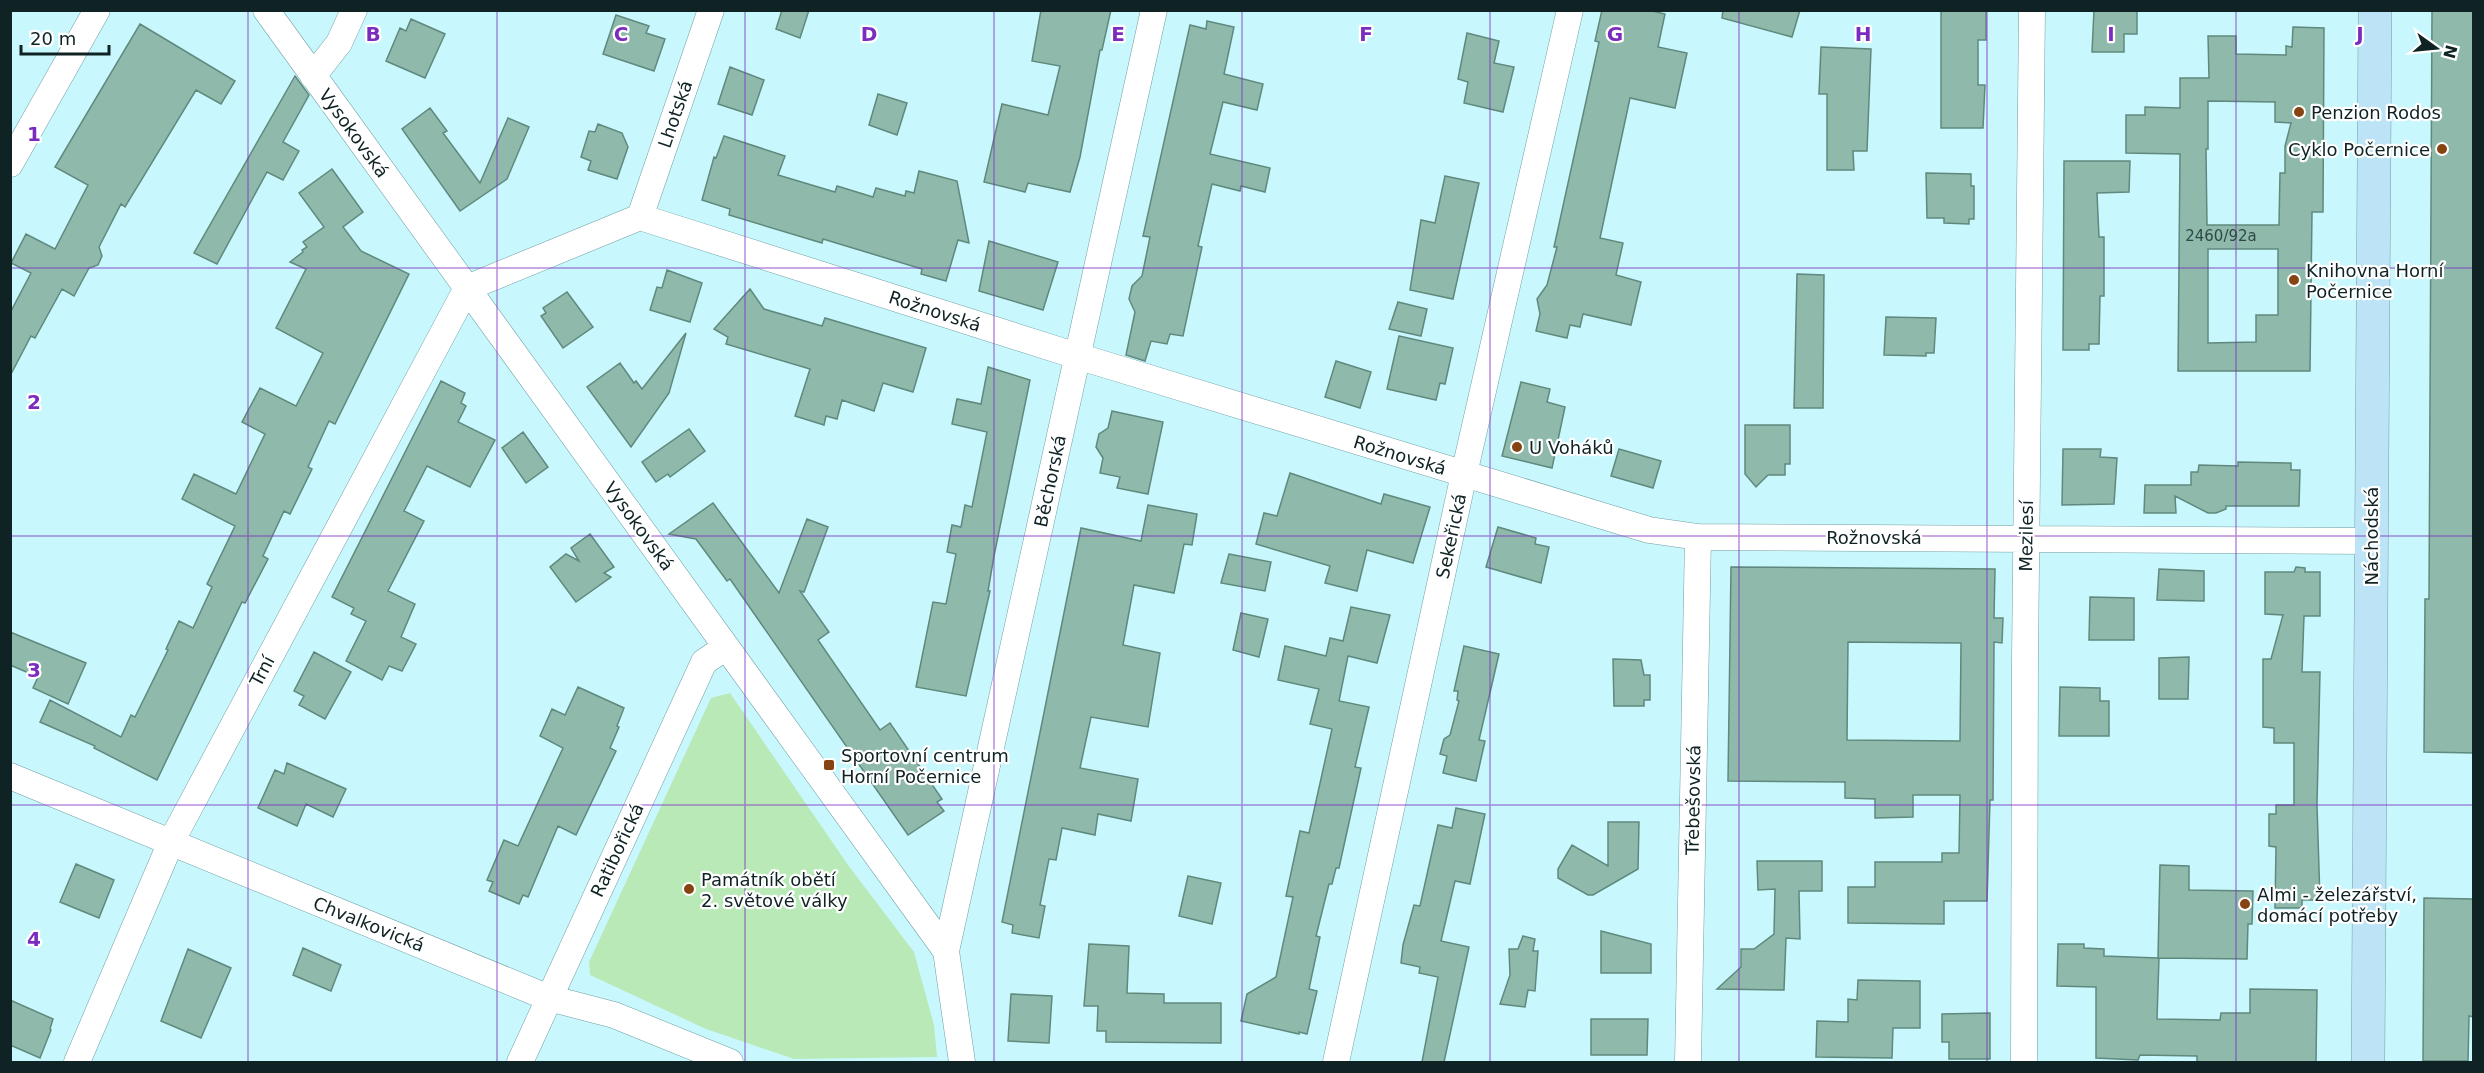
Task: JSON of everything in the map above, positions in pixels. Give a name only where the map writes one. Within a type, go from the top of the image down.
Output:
[{"type":"main road","name":"Náchodská","points":[[2368,1062],[2375,10]]},
{"type":"street","points":[[10,164],[97,10]]},
{"type":"street","name":"Vysokovská","points":[[266,10],[946,951],[962,1062]]},
{"type":"street","points":[[313,76],[339,43],[354,10]]},
{"type":"street","name":"Lhotská","points":[[640,217],[711,10]]},
{"type":"street","name":"Běchorská","points":[[946,951],[1154,10]]},
{"type":"street","name":"Sekeřická","points":[[1336,1062],[1464,474],[1570,10]]},
{"type":"street","name":"Mezilesí","points":[[2024,1062],[2026,537],[2032,10]]},
{"type":"street","points":[[467,288],[640,217]]},
{"type":"street","name":"Rožnovská","points":[[640,217],[1077,356],[1649,531],[1698,537],[2026,537],[2371,541]]},
{"type":"street","name":"Trní","points":[[77,1062],[171,842],[467,288]]},
{"type":"street","name":"Třebešovská","points":[[1688,1062],[1698,537]]},
{"type":"street","name":"Ratibořická","points":[[520,1062],[704,662],[726,647]]},
{"type":"street","name":"Chvalkovická","points":[[10,776],[549,998],[614,1016],[730,1062]]},
{"type":"green space","points":[[730,693],[848,865],[914,952],[934,1025],[937,1057],[794,1059],[706,1029],[590,975],[589,962],[711,698]]},
{"type":"building","points":[[782,10],[809,10],[800,38],[776,29]]},
{"type":"building","points":[[1041,10],[1111,10],[1102,50],[1100,50],[1080,157],[1070,192],[1028,183],[1025,192],[984,182],[1002,104],[1048,115],[1060,66],[1032,61]]},
{"type":"building","points":[[1602,10],[1648,10],[1665,14],[1658,47],[1687,53],[1675,108],[1630,98],[1600,238],[1623,243],[1616,275],[1641,282],[1631,325],[1583,314],[1580,327],[1570,325],[1567,338],[1536,331],[1540,314],[1537,299],[1547,285],[1557,247],[1554,247],[1599,42],[1595,41]]},
{"type":"building","points":[[1723,10],[1800,10],[1792,37],[1722,18]]},
{"type":"building","points":[[1941,10],[1986,10],[1986,40],[1978,40],[1978,85],[1985,85],[1983,128],[1941,128]]},
{"type":"building","points":[[2094,10],[2137,10],[2137,34],[2124,34],[2124,52],[2092,52]]},
{"type":"building","points":[[2432,10],[2474,10],[2474,753],[2424,752],[2425,599],[2429,599]]},
{"type":"building","points":[[616,15],[649,26],[646,33],[665,39],[654,71],[603,54]]},
{"type":"building","points":[[411,19],[445,34],[425,78],[386,61],[400,28],[406,31]]},
{"type":"building","points":[[1207,21],[1234,27],[1224,74],[1263,84],[1257,110],[1223,102],[1210,154],[1270,168],[1265,192],[1241,186],[1240,191],[1212,184],[1198,246],[1202,247],[1183,336],[1170,334],[1167,344],[1151,341],[1145,361],[1126,355],[1135,312],[1129,299],[1132,286],[1142,276],[1150,237],[1143,236],[1190,25],[1206,29]]},
{"type":"building","points":[[140,24],[235,81],[221,104],[196,90],[125,207],[121,204],[99,247],[102,256],[98,265],[89,268],[74,296],[62,289],[35,338],[31,336],[10,376],[10,313],[31,273],[11,263],[26,234],[55,249],[88,185],[55,167]]},
{"type":"building","points":[[2293,27],[2324,28],[2323,212],[2312,212],[2310,371],[2178,371],[2180,154],[2126,153],[2126,115],[2145,115],[2145,107],[2180,108],[2180,78],[2209,78],[2208,36],[2236,36],[2236,54],[2286,55],[2286,46],[2292,47]],"holes":[[[2208,101],[2275,102],[2275,122],[2291,123],[2285,146],[2285,173],[2280,173],[2279,225],[2207,225]],[[2208,249],[2278,249],[2278,315],[2256,315],[2256,342],[2208,343]]]},
{"type":"building","points":[[1467,33],[1499,41],[1494,63],[1514,67],[1503,112],[1464,103],[1468,82],[1458,79]]},
{"type":"building","points":[[1821,47],[1871,49],[1867,151],[1853,151],[1854,170],[1827,170],[1827,94],[1819,94]]},
{"type":"building","points":[[730,67],[764,80],[752,115],[718,104]]},
{"type":"building","points":[[295,76],[309,95],[283,142],[299,151],[283,180],[267,172],[217,264],[194,253]]},
{"type":"building","points":[[878,94],[907,103],[897,135],[869,125]]},
{"type":"building","points":[[430,108],[447,131],[443,133],[480,183],[508,118],[529,127],[507,179],[460,211],[402,129]]},
{"type":"building","points":[[598,124],[622,133],[628,147],[617,179],[588,170],[591,161],[581,157],[589,131],[595,132]]},
{"type":"building","points":[[724,136],[785,156],[778,175],[835,192],[837,186],[873,197],[876,188],[905,196],[906,191],[914,193],[919,171],[957,181],[969,243],[958,240],[946,281],[921,274],[922,269],[823,239],[822,243],[729,215],[730,209],[702,200],[714,157],[716,158]]},
{"type":"building","points":[[2064,161],[2130,161],[2129,192],[2097,193],[2099,237],[2104,237],[2104,296],[2100,296],[2099,344],[2089,344],[2089,350],[2063,350]]},
{"type":"building","points":[[332,169],[363,212],[343,227],[361,251],[409,274],[335,424],[329,421],[308,467],[312,469],[290,514],[284,511],[263,556],[268,559],[245,603],[242,602],[157,780],[94,748],[95,746],[40,722],[50,700],[121,737],[131,715],[135,717],[168,650],[166,649],[179,621],[193,628],[212,587],[207,584],[235,526],[182,499],[194,474],[236,494],[265,434],[242,422],[260,388],[296,406],[323,353],[276,328],[306,269],[290,262],[307,247],[303,242],[324,227],[299,193]]},
{"type":"building","points":[[1926,173],[1971,174],[1971,186],[1974,186],[1974,219],[1969,219],[1969,224],[1944,223],[1944,218],[1927,218]]},
{"type":"building","points":[[1445,176],[1479,183],[1453,299],[1410,290],[1421,220],[1435,223]]},
{"type":"building","points":[[989,241],[1058,262],[1043,310],[979,291]]},
{"type":"building","points":[[667,270],[702,283],[690,322],[650,310],[657,287],[662,288]]},
{"type":"building","points":[[1797,274],[1824,275],[1823,408],[1794,408]]},
{"type":"building","points":[[750,289],[764,309],[822,326],[825,318],[926,348],[913,392],[883,383],[874,411],[842,400],[837,419],[826,416],[824,425],[795,416],[810,369],[726,344],[728,337],[714,329]]},
{"type":"building","points":[[567,292],[593,327],[563,348],[541,316],[546,313],[543,308]]},
{"type":"building","points":[[1398,302],[1427,309],[1421,336],[1389,329]]},
{"type":"building","points":[[1886,317],[1936,318],[1934,353],[1926,353],[1926,356],[1884,355]]},
{"type":"building","points":[[686,333],[669,393],[631,447],[587,387],[620,363],[634,383],[636,381],[642,389]]},
{"type":"building","points":[[1399,336],[1453,348],[1445,384],[1440,383],[1436,400],[1387,389]]},
{"type":"building","points":[[1336,361],[1371,372],[1360,408],[1325,397]]},
{"type":"building","points":[[988,367],[1030,380],[994,556],[988,591],[990,591],[966,696],[916,687],[933,602],[946,604],[956,554],[947,552],[952,525],[961,527],[965,505],[972,507],[987,432],[952,424],[957,399],[981,404]]},
{"type":"building","points":[[441,381],[465,393],[461,403],[466,406],[458,422],[495,440],[470,487],[427,466],[404,511],[424,521],[388,591],[415,604],[401,637],[416,644],[402,671],[389,666],[382,680],[346,661],[366,621],[351,614],[354,608],[332,597]]},
{"type":"building","points":[[1521,382],[1550,389],[1547,402],[1565,407],[1552,468],[1502,456]]},
{"type":"building","points":[[1112,411],[1163,422],[1148,494],[1117,488],[1120,477],[1100,473],[1103,458],[1096,447],[1099,434],[1108,428]]},
{"type":"building","points":[[1745,425],[1790,425],[1790,464],[1785,464],[1785,475],[1768,475],[1756,487],[1745,474]]},
{"type":"building","points":[[689,429],[705,451],[670,477],[668,474],[656,482],[642,462]]},
{"type":"building","points":[[523,432],[548,467],[526,483],[502,448]]},
{"type":"building","points":[[1619,449],[1661,461],[1653,488],[1611,476]]},
{"type":"building","points":[[2063,449],[2101,449],[2100,457],[2117,458],[2114,504],[2062,505]]},
{"type":"building","points":[[2238,462],[2291,463],[2291,470],[2300,470],[2299,506],[2226,506],[2226,509],[2216,513],[2208,513],[2175,496],[2176,513],[2144,513],[2145,485],[2191,485],[2191,472],[2198,472],[2199,465],[2238,466]]},
{"type":"building","points":[[1290,473],[1381,504],[1384,494],[1430,507],[1413,563],[1367,550],[1357,591],[1325,583],[1330,566],[1256,544],[1264,513],[1277,516]]},
{"type":"building","points":[[713,503],[779,593],[807,519],[828,527],[804,592],[800,591],[829,632],[818,640],[880,730],[890,723],[942,799],[937,802],[944,811],[908,835],[730,579],[727,581],[696,539],[669,534]]},
{"type":"building","points":[[1148,505],[1197,514],[1192,545],[1184,544],[1174,593],[1134,585],[1123,645],[1160,653],[1148,727],[1091,717],[1080,768],[1138,779],[1131,821],[1098,814],[1095,835],[1062,828],[1056,860],[1049,859],[1040,905],[1045,906],[1039,938],[1012,933],[1013,925],[1002,922],[1081,528],[1141,541]]},
{"type":"building","points":[[1498,527],[1536,538],[1535,544],[1549,547],[1541,583],[1486,567]]},
{"type":"building","points":[[590,534],[614,567],[604,573],[611,577],[576,602],[550,567],[566,554],[579,561],[571,548]]},
{"type":"building","points":[[1229,554],[1271,562],[1265,591],[1221,583]]},
{"type":"building","points":[[1731,567],[1995,569],[1994,618],[2003,618],[2002,643],[1994,642],[1993,800],[1990,800],[1987,901],[1944,901],[1944,924],[1848,923],[1848,887],[1875,887],[1875,862],[1942,862],[1942,853],[1959,853],[1960,795],[1913,795],[1913,817],[1875,818],[1875,799],[1845,798],[1845,782],[1728,781]],"holes":[[[1848,642],[1961,643],[1960,741],[1847,740]]]},
{"type":"building","points":[[2296,567],[2305,568],[2305,572],[2320,572],[2320,616],[2304,616],[2302,672],[2320,672],[2317,805],[2320,900],[2302,900],[2302,908],[2275,908],[2276,847],[2269,846],[2269,814],[2276,814],[2276,805],[2294,805],[2294,743],[2274,743],[2274,728],[2263,727],[2263,659],[2271,659],[2283,615],[2265,614],[2265,572],[2294,572]]},
{"type":"building","points":[[2159,569],[2204,571],[2204,601],[2157,600]]},
{"type":"building","points":[[2090,597],[2134,598],[2134,640],[2089,640]]},
{"type":"building","points":[[1351,607],[1390,615],[1377,663],[1348,656],[1339,701],[1369,707],[1355,767],[1361,768],[1339,868],[1336,868],[1332,884],[1329,884],[1316,936],[1320,937],[1309,989],[1317,991],[1307,1034],[1299,1032],[1299,1034],[1241,1021],[1247,994],[1276,977],[1293,897],[1286,896],[1300,831],[1309,833],[1332,729],[1310,724],[1319,689],[1278,680],[1285,646],[1326,656],[1330,638],[1343,641]]},
{"type":"building","points":[[1241,613],[1268,619],[1259,657],[1233,650]]},
{"type":"building","points":[[10,632],[86,663],[68,704],[33,688],[38,677],[10,665]]},
{"type":"building","points":[[1464,646],[1499,654],[1479,740],[1485,741],[1476,781],[1443,773],[1447,756],[1440,754],[1444,739],[1450,735],[1459,701],[1457,700],[1458,691],[1454,691]]},
{"type":"building","points":[[314,652],[351,672],[325,719],[299,705],[304,696],[294,691]]},
{"type":"building","points":[[2189,657],[2188,699],[2159,699],[2159,658]]},
{"type":"building","points":[[1613,659],[1641,660],[1644,675],[1650,675],[1650,700],[1644,700],[1644,706],[1614,706]]},
{"type":"building","points":[[578,687],[624,708],[610,748],[616,751],[576,835],[558,826],[528,897],[523,895],[519,904],[489,891],[493,882],[487,880],[504,840],[518,846],[563,748],[540,736],[552,709],[565,715]]},
{"type":"building","points":[[2060,687],[2100,688],[2100,701],[2109,701],[2109,736],[2059,736]]},
{"type":"building","points":[[287,763],[346,789],[333,817],[306,804],[297,826],[258,808],[275,770],[284,774]]},
{"type":"building","points":[[1456,808],[1485,814],[1470,884],[1455,881],[1441,941],[1469,947],[1444,1062],[1422,1062],[1438,977],[1419,973],[1420,967],[1401,963],[1403,945],[1414,905],[1420,906],[1438,825],[1452,828]]},
{"type":"building","points":[[1608,822],[1639,822],[1638,869],[1593,895],[1588,895],[1558,878],[1558,869],[1572,845],[1608,866]]},
{"type":"building","points":[[1757,861],[1822,861],[1822,891],[1799,891],[1800,939],[1786,938],[1784,990],[1717,989],[1741,967],[1741,949],[1754,949],[1774,934],[1775,889],[1758,890]]},
{"type":"building","points":[[76,864],[114,880],[99,918],[60,902]]},
{"type":"building","points":[[2160,865],[2189,866],[2189,890],[2253,891],[2252,924],[2248,924],[2247,959],[2159,958],[2157,1019],[2220,1020],[2221,1013],[2250,1013],[2250,989],[2317,990],[2316,1062],[2197,1062],[2197,1056],[2140,1055],[2138,1060],[2096,1058],[2096,987],[2057,986],[2058,944],[2084,944],[2084,948],[2104,949],[2104,956],[2158,958]]},
{"type":"building","points":[[1188,876],[1221,883],[1212,924],[1179,916]]},
{"type":"building","points":[[2424,898],[2473,899],[2474,1017],[2469,1016],[2468,1061],[2423,1061]]},
{"type":"building","points":[[1601,931],[1651,944],[1651,973],[1601,973]]},
{"type":"building","points":[[1523,936],[1535,939],[1533,951],[1538,951],[1535,991],[1528,990],[1525,1007],[1500,1004],[1510,975],[1509,949],[1518,949]]},
{"type":"building","points":[[1089,944],[1129,946],[1127,993],[1164,994],[1164,1003],[1221,1003],[1221,1043],[1106,1042],[1106,1031],[1097,1031],[1098,1006],[1084,1006]]},
{"type":"building","points":[[303,948],[341,965],[331,991],[293,975]]},
{"type":"building","points":[[188,949],[231,968],[201,1038],[161,1021]]},
{"type":"building","points":[[1858,980],[1920,981],[1920,1028],[1893,1028],[1892,1058],[1816,1057],[1817,1021],[1848,1022],[1848,999],[1857,1000]]},
{"type":"building","points":[[1011,994],[1052,996],[1049,1043],[1008,1041]]},
{"type":"building","points":[[10,1000],[53,1019],[40,1058],[10,1045]]},
{"type":"building","points":[[1990,1013],[1990,1059],[1949,1059],[1949,1042],[1942,1042],[1942,1014]]},
{"type":"building","points":[[1591,1019],[1648,1019],[1647,1055],[1591,1055]]},
{"type":"place","name":"Penzion Rodos","points":[[2299,112]]},
{"type":"place","name":"Cyklo Počernice","points":[[2442,149]]},
{"type":"place","name":"Knihovna Horní Počernice","points":[[2294,280]]},
{"type":"place","name":"U Voháků","points":[[1517,447]]},
{"type":"place","name":"Sportovní centrum Horní Počernice","points":[[829,765]]},
{"type":"place","name":"Památník obětí 2. světové války","points":[[689,889]]},
{"type":"place","name":"Almi - železářství, domácí potřeby","points":[[2245,904]]}]
